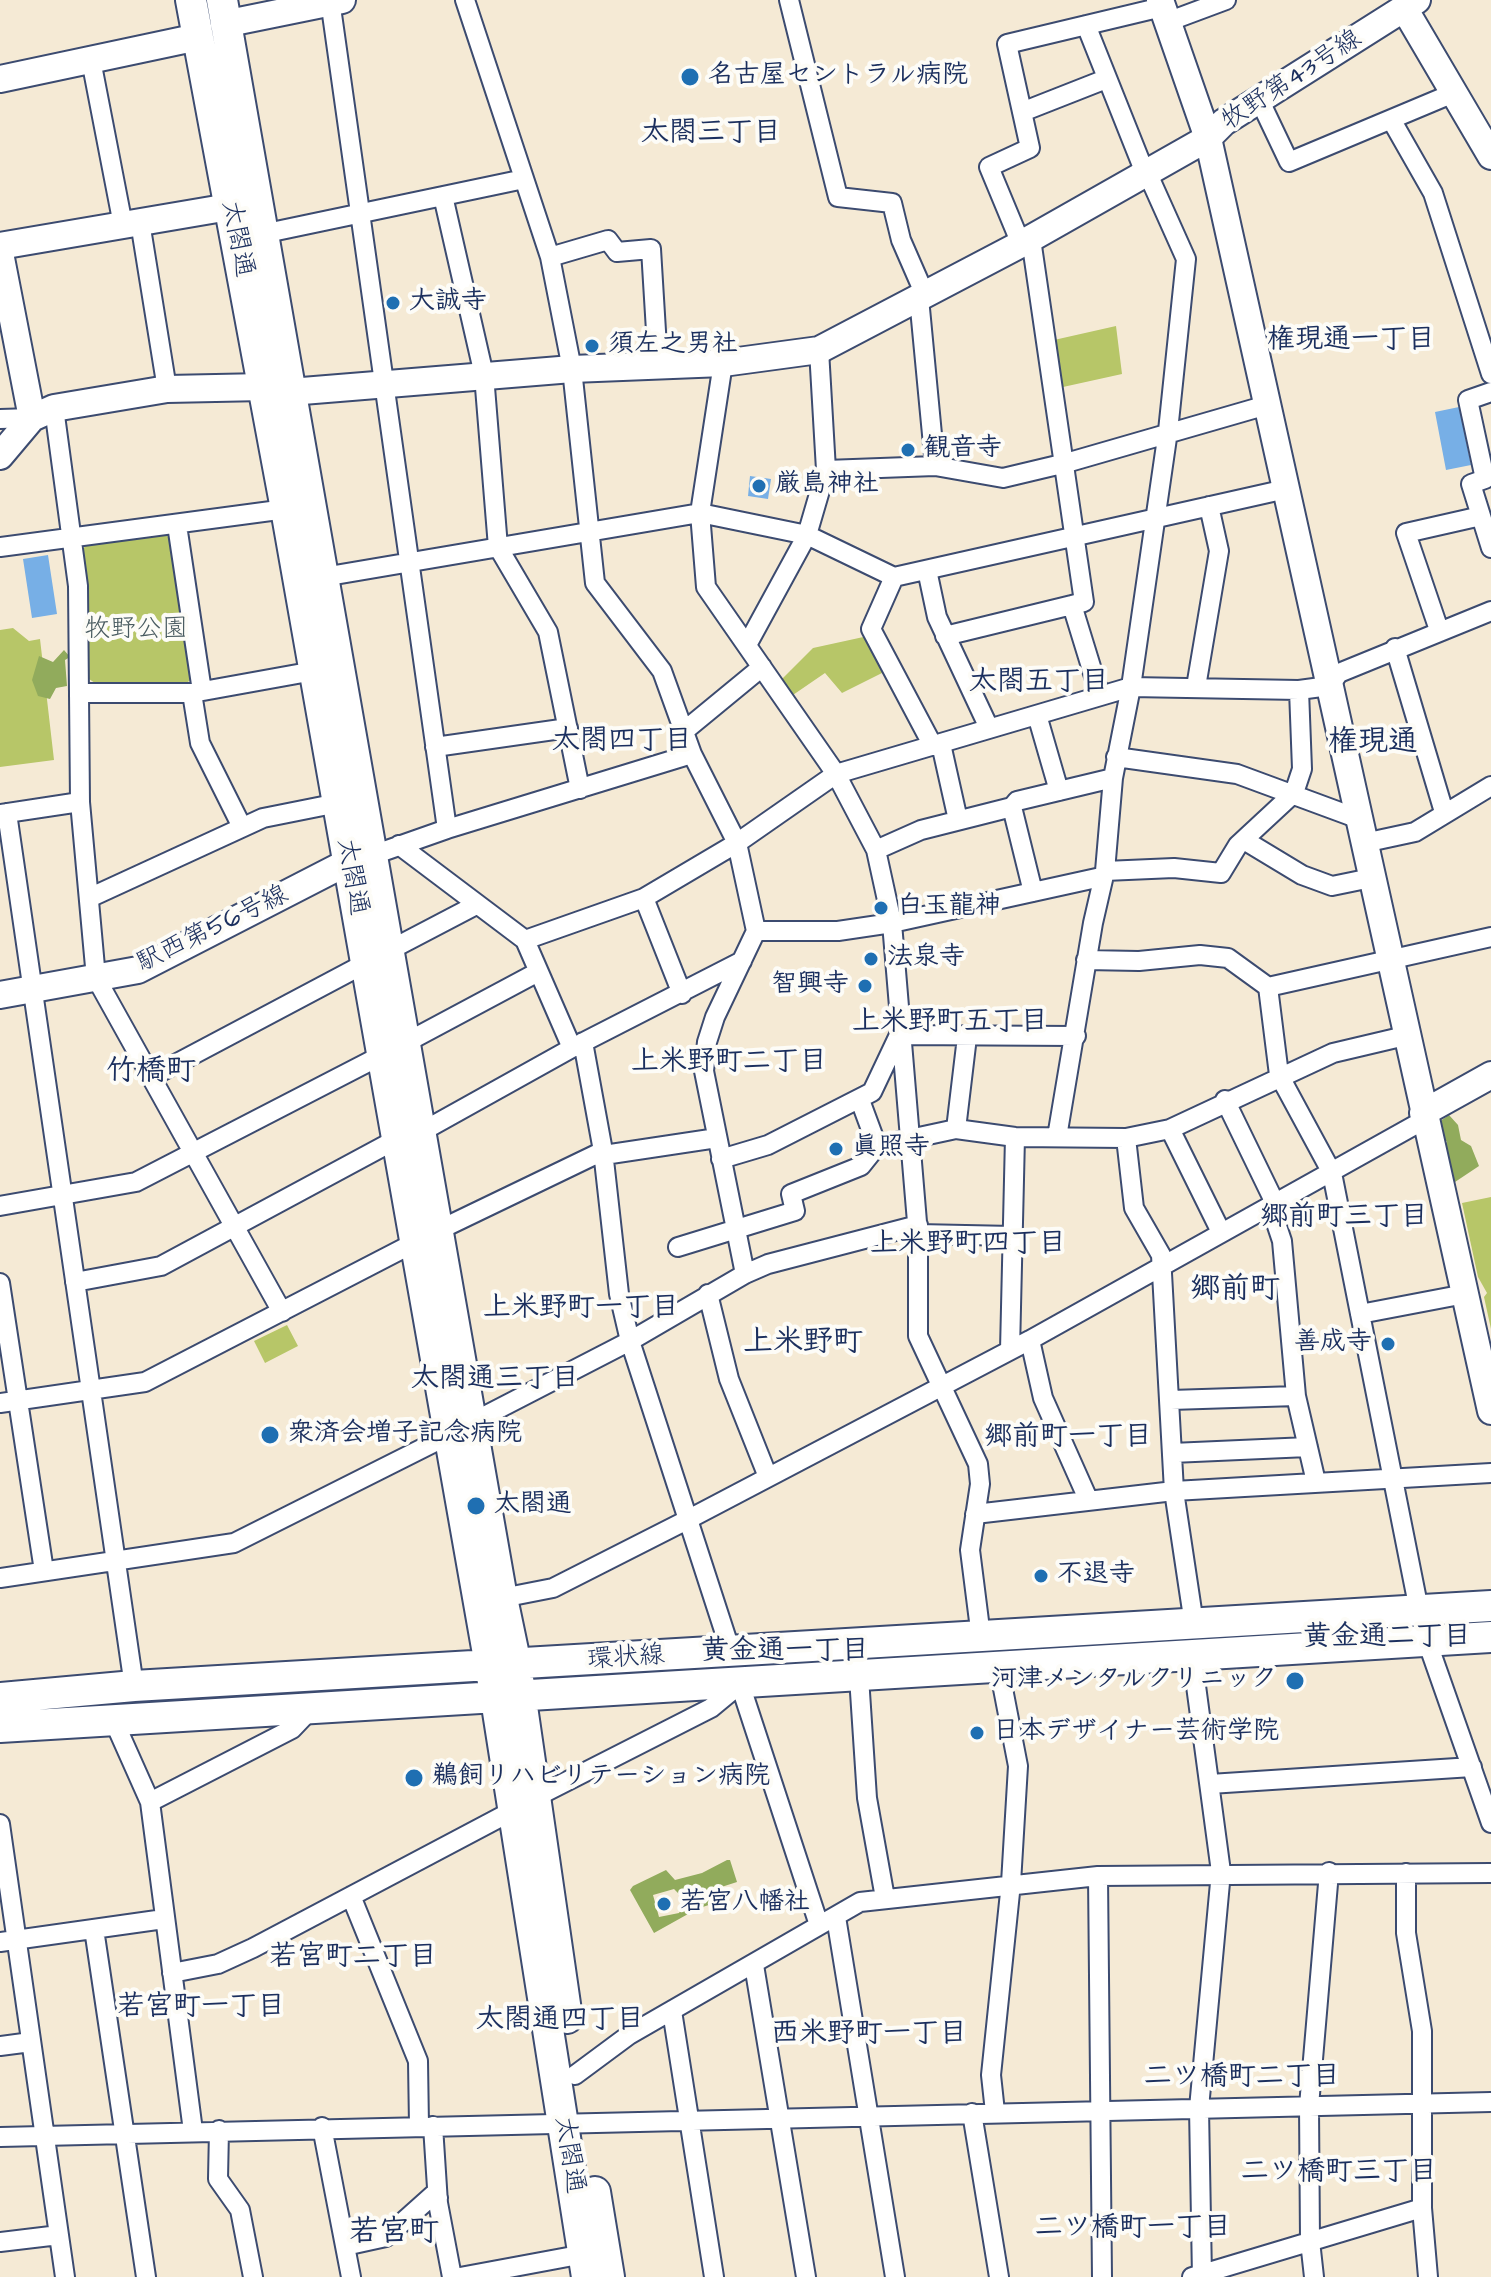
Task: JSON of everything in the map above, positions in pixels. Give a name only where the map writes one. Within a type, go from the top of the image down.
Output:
[{"type":"main road","name":"太閤通","points":[[191,0],[215,20],[262,234],[286,509],[338,803],[374,854]]},
{"type":"main road","name":"太閤通","points":[[215,20],[229,207],[323,577],[374,854],[378,957],[504,1666],[572,2121],[586,2266]]},
{"type":"main road","name":"太閤通","points":[[461,1429],[502,1598],[504,1666]]},
{"type":"main road","name":"環状線","points":[[0,1698],[134,1686],[1491,1606]]},
{"type":"main road","name":"環状線","points":[[0,1727],[1491,1637]]},
{"type":"main road","name":"太閤通","points":[[525,1804],[575,2075],[572,2121],[609,2277]]},
{"type":"street","points":[[465,0],[550,257],[572,369],[595,583],[662,671],[692,754],[737,843],[756,931],[707,1042],[704,1071],[745,1274]]},
{"type":"street","points":[[789,0],[838,197],[892,203],[901,240],[922,297],[935,466]]},
{"type":"street","points":[[945,636],[1084,602],[1066,463],[1026,242],[989,167],[1030,148],[1007,44],[1163,9],[1226,0]]},
{"type":"street","points":[[0,79],[91,60],[215,20],[334,1],[382,383],[447,829]]},
{"type":"street","points":[[1407,3],[1491,156]]},
{"type":"street","name":"牧野第43号線","points":[[43,413],[167,389],[277,389],[572,369],[723,363],[819,350],[1026,242],[1208,138],[1224,122],[1407,3]]},
{"type":"street","points":[[1163,9],[1208,138],[1405,1036],[1491,1411]]},
{"type":"street","points":[[1057,1137],[1103,874],[1116,757],[1131,687],[1168,431],[1186,259],[1146,173],[1086,25]]},
{"type":"street","points":[[91,60],[132,224],[167,389]]},
{"type":"street","points":[[1022,112],[1106,79]]},
{"type":"street","points":[[1259,99],[1289,162],[1456,92]]},
{"type":"street","points":[[1392,121],[1433,193],[1491,374]]},
{"type":"street","points":[[262,234],[524,179]]},
{"type":"street","points":[[443,196],[484,375],[498,547],[548,632],[580,789]]},
{"type":"street","points":[[0,246],[229,207]]},
{"type":"street","points":[[550,257],[608,240],[617,252],[651,249],[658,364]]},
{"type":"street","points":[[0,253],[73,538],[78,586],[80,802],[96,978],[282,1312]]},
{"type":"street","points":[[747,645],[807,535],[826,470],[819,350]]},
{"type":"street","points":[[723,363],[700,513],[706,587],[836,774],[876,850],[892,923],[899,1035],[918,1229],[918,1336],[978,1464],[980,1484],[970,1550],[981,1637]]},
{"type":"street","points":[[1491,392],[1468,400],[1485,479],[1471,484],[1491,548]]},
{"type":"street","points":[[826,470],[935,466],[1003,478],[1267,405]]},
{"type":"street","points":[[0,419],[43,413]]},
{"type":"street","points":[[0,456],[43,413]]},
{"type":"street","points":[[323,577],[589,529],[700,513],[807,535],[894,577],[1286,489]]},
{"type":"street","points":[[1196,687],[1219,551],[1209,506]]},
{"type":"street","points":[[0,547],[286,509]]},
{"type":"street","points":[[1439,630],[1406,533],[1481,516]]},
{"type":"street","points":[[177,525],[200,743],[242,827]]},
{"type":"street","points":[[927,570],[937,617],[989,728]]},
{"type":"street","points":[[894,577],[871,629],[937,745],[958,820]]},
{"type":"street","points":[[1072,605],[1100,696]]},
{"type":"street","points":[[525,940],[644,898],[737,843],[836,774],[1131,687],[1299,690],[1329,686],[1339,673],[1491,611]]},
{"type":"street","points":[[1395,648],[1444,812]]},
{"type":"street","points":[[683,732],[762,667]]},
{"type":"street","points":[[80,693],[197,692],[314,671]]},
{"type":"street","points":[[756,931],[838,931],[892,923],[1103,874],[1174,868],[1221,873],[1244,840],[1294,793],[1302,769],[1299,690]]},
{"type":"street","points":[[1037,715],[1059,791]]},
{"type":"street","points":[[435,747],[568,728]]},
{"type":"street","points":[[374,854],[692,754]]},
{"type":"street","points":[[1116,757],[1237,774],[1294,793],[1362,831],[1415,832],[1444,812],[1489,792]]},
{"type":"street","points":[[876,850],[921,830],[1012,807],[1017,801],[1113,778]]},
{"type":"street","points":[[80,802],[4,813],[134,1686]]},
{"type":"street","points":[[89,898],[263,818],[338,803]]},
{"type":"street","points":[[1012,807],[1033,892]]},
{"type":"street","points":[[1244,840],[1302,875],[1332,886],[1371,878]]},
{"type":"street","points":[[374,854],[476,905],[525,940],[538,972],[577,1045],[603,1153],[611,1242],[630,1341],[731,1652]]},
{"type":"street","name":"駅西第56号線","points":[[0,995],[138,970],[374,854]]},
{"type":"street","points":[[644,898],[682,994]]},
{"type":"street","points":[[151,1077],[476,905]]},
{"type":"street","points":[[1268,987],[1491,937]]},
{"type":"street","points":[[1086,960],[1139,961],[1200,955],[1228,958],[1268,987],[1279,1075],[1332,1173],[1419,1610]]},
{"type":"street","points":[[75,1282],[161,1266],[742,961]]},
{"type":"street","points":[[0,1206],[136,1182],[538,972]]},
{"type":"street","points":[[899,1035],[1076,1036]]},
{"type":"street","points":[[721,1159],[768,1145],[872,1092],[899,1035]]},
{"type":"street","points":[[678,1247],[795,1211],[791,1194],[861,1166],[877,1146],[956,1129],[1015,1137],[1126,1138],[1170,1129],[1225,1100],[1333,1053],[1405,1036]]},
{"type":"street","points":[[956,1129],[967,1037]]},
{"type":"street","points":[[502,1598],[553,1588],[942,1387],[1332,1173],[1491,1075]]},
{"type":"street","points":[[860,1100],[877,1146]]},
{"type":"street","points":[[1225,1100],[1273,1204],[1282,1241],[1296,1396],[1316,1482]]},
{"type":"street","points":[[1170,1129],[1221,1232]]},
{"type":"street","points":[[1010,1350],[1015,1137]]},
{"type":"street","points":[[8,1402],[145,1382],[427,1236],[603,1153],[717,1138]]},
{"type":"street","points":[[1126,1138],[1134,1208],[1161,1255],[1174,1491],[1194,1624]]},
{"type":"street","points":[[0,1578],[234,1543],[630,1341],[708,1294],[768,1264],[918,1229],[1013,1236]]},
{"type":"street","points":[[0,1283],[8,1402],[44,1571]]},
{"type":"street","points":[[708,1294],[729,1379],[768,1477]]},
{"type":"street","points":[[1360,1314],[1465,1294]]},
{"type":"street","points":[[1030,1340],[1043,1398],[1088,1499]]},
{"type":"street","points":[[1171,1400],[1296,1396]]},
{"type":"street","points":[[1172,1453],[1308,1447]]},
{"type":"street","points":[[975,1514],[1174,1491],[1491,1473]]},
{"type":"street","points":[[1427,1641],[1491,1823]]},
{"type":"street","points":[[1192,1656],[1221,1872],[1199,2108],[1198,2276],[1422,2208]]},
{"type":"street","points":[[995,2112],[991,2075],[1011,1883],[1018,1766],[999,1668]]},
{"type":"street","points":[[859,1677],[867,1798],[885,1898]]},
{"type":"street","points":[[172,1973],[218,1964],[711,1708],[740,1684],[828,1921],[870,2115],[895,2277]]},
{"type":"street","points":[[150,1802],[292,1729],[313,1707]]},
{"type":"street","points":[[113,1719],[150,1802],[193,2131]]},
{"type":"street","points":[[1210,1784],[1472,1767]]},
{"type":"street","points":[[0,1824],[8,1941],[31,2042],[65,2277]]},
{"type":"street","points":[[575,2075],[629,2035],[860,1902],[1011,1883],[1098,1876],[1221,1872],[1491,1873]]},
{"type":"street","points":[[1314,2277],[1310,2241],[1309,2106],[1329,1872]]},
{"type":"street","points":[[1406,1873],[1406,1933],[1422,2031],[1422,2208],[1428,2277]]},
{"type":"street","points":[[1098,1876],[1102,2277]]},
{"type":"street","points":[[351,1896],[418,2061],[452,2277]]},
{"type":"street","points":[[8,1941],[164,1919]]},
{"type":"street","points":[[94,1929],[127,2133],[146,2277]]},
{"type":"street","points":[[754,1965],[806,2277]]},
{"type":"street","points":[[672,2011],[714,2277]]},
{"type":"street","points":[[0,2046],[31,2042]]},
{"type":"street","points":[[0,2137],[572,2121],[1491,2102]]},
{"type":"street","points":[[972,2113],[999,2277]]},
{"type":"street","points":[[322,2127],[351,2277]]},
{"type":"street","points":[[219,2130],[218,2179],[240,2210],[253,2277]]},
{"type":"street","points":[[345,2246],[386,2237],[433,2195],[438,2198]]},
{"type":"street","points":[[0,2242],[59,2235]]},
{"type":"street","points":[[460,2277],[586,2266]]},
{"type":"green space","points":[[1116,326],[1122,374],[1063,387],[1054,340]]},
{"type":"green space","name":"牧野公園","points":[[162,533],[172,539],[194,677],[183,686],[95,683],[86,677],[82,550],[89,542]]},
{"type":"green space","points":[[13,628],[29,641],[40,639],[54,760],[0,767],[0,630]]},
{"type":"green space","points":[[868,636],[886,671],[842,693],[825,673],[790,697],[780,681],[813,648]]},
{"type":"green space","points":[[64,650],[70,657],[65,660],[67,686],[56,688],[50,699],[38,696],[32,680],[39,656],[53,662]]},
{"type":"green space","points":[[1449,1115],[1458,1125],[1461,1140],[1471,1146],[1479,1166],[1452,1184],[1444,1144],[1447,1142],[1440,1134],[1442,1127],[1439,1122]]},
{"type":"green space","points":[[1491,1197],[1491,1329],[1484,1297],[1487,1293],[1478,1277],[1462,1203]]},
{"type":"green space","points":[[287,1325],[298,1346],[265,1363],[254,1341]]},
{"type":"green space","points":[[730,1860],[737,1882],[684,1899],[674,1889],[653,1895],[659,1917],[679,1913],[684,1904],[714,1895],[726,1899],[697,1909],[654,1933],[630,1890],[633,1886],[666,1870],[675,1880],[702,1873]]},
{"type":"water","points":[[1459,407],[1471,465],[1446,470],[1435,412]]},
{"type":"water","points":[[750,476],[771,479],[768,499],[748,496]]},
{"type":"water","points":[[48,555],[57,614],[32,618],[23,559]]},
{"type":"place","name":"名古屋セントラル病院","points":[[690,77]]},
{"type":"place","name":"大誠寺","points":[[393,303]]},
{"type":"place","name":"須左之男社","points":[[592,346]]},
{"type":"place","name":"観音寺","points":[[908,450]]},
{"type":"place","name":"厳島神社","points":[[759,486]]},
{"type":"place","name":"白玉龍神","points":[[881,908]]},
{"type":"place","name":"法泉寺","points":[[871,959]]},
{"type":"place","name":"智興寺","points":[[865,986]]},
{"type":"place","name":"眞照寺","points":[[836,1149]]},
{"type":"place","name":"善成寺","points":[[1388,1344]]},
{"type":"place","name":"衆済会増子記念病院","points":[[270,1435]]},
{"type":"place","name":"太閤通","points":[[476,1506]]},
{"type":"place","name":"不退寺","points":[[1041,1576]]},
{"type":"place","name":"河津メンタルクリニック","points":[[1295,1681]]},
{"type":"place","name":"日本デザイナー芸術学院","points":[[977,1733]]},
{"type":"place","name":"鵜飼リハビリテーション病院","points":[[414,1778]]},
{"type":"place","name":"若宮八幡社","points":[[664,1904]]},
{"type":"district","name":"太閤三丁目","points":[[711,134]]},
{"type":"district","name":"権現通一丁目","points":[[1351,341]]},
{"type":"district","name":"太閤五丁目","points":[[1039,683]]},
{"type":"district","name":"太閤四丁目","points":[[622,742]]},
{"type":"district","name":"権現通","points":[[1373,744]]},
{"type":"district","name":"上米野町五丁目","points":[[950,1023]]},
{"type":"district","name":"上米野町二丁目","points":[[729,1063]]},
{"type":"district","name":"竹橋町","points":[[151,1073]]},
{"type":"district","name":"郷前町三丁目","points":[[1344,1218]]},
{"type":"district","name":"上米野町四丁目","points":[[968,1245]]},
{"type":"district","name":"郷前町","points":[[1235,1291]]},
{"type":"district","name":"上米野町一丁目","points":[[581,1309]]},
{"type":"district","name":"上米野町","points":[[803,1344]]},
{"type":"district","name":"太閤通三丁目","points":[[495,1380]]},
{"type":"district","name":"郷前町一丁目","points":[[1068,1438]]},
{"type":"district","name":"黄金通二丁目","points":[[1387,1638]]},
{"type":"district","name":"黄金通一丁目","points":[[785,1652]]},
{"type":"district","name":"若宮町二丁目","points":[[353,1958]]},
{"type":"district","name":"若宮町一丁目","points":[[201,2008]]},
{"type":"district","name":"太閤通四丁目","points":[[560,2021]]},
{"type":"district","name":"西米野町一丁目","points":[[869,2035]]},
{"type":"district","name":"二ツ橋町二丁目","points":[[1242,2078]]},
{"type":"district","name":"二ツ橋町三丁目","points":[[1339,2173]]},
{"type":"district","name":"二ツ橋町一丁目","points":[[1133,2229]]},
{"type":"district","name":"若宮町","points":[[394,2234]]}]
